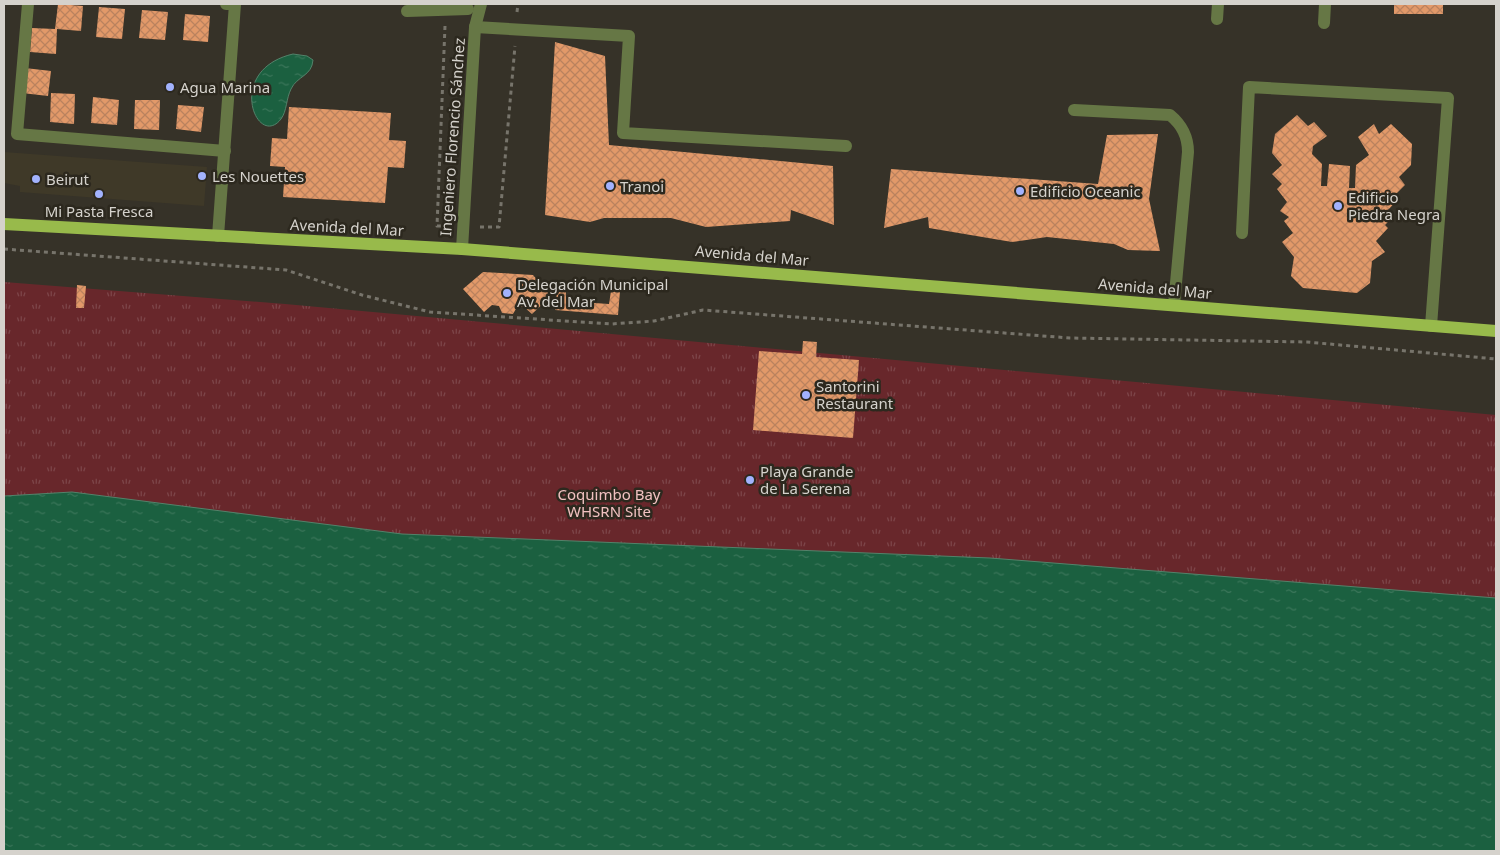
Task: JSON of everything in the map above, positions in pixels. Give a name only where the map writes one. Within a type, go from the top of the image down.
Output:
[{"type":"main road","name":"Avenida del Mar","points":[[4,224],[462,249],[1496,331]]},
{"type":"street","points":[[28,4],[17,134],[225,151]]},
{"type":"street","points":[[218,236],[235,4],[226,4]]},
{"type":"street","name":"Ingeniero Florencio Sánchez","points":[[462,249],[475,27],[481,4]]},
{"type":"street","points":[[1218,4],[1218,19]]},
{"type":"street","points":[[1324,23],[1325,4]]},
{"type":"street","points":[[407,11],[441,11],[468,6]]},
{"type":"street","name":"Ingeniero Florencio Sánchez","points":[[468,6],[475,27]]},
{"type":"street","points":[[475,27],[629,36],[623,133],[846,146]]},
{"type":"street","points":[[1242,233],[1249,87],[1448,98],[1431,326]]},
{"type":"street","points":[[1074,110],[1170,115],[1183,128],[1188,144],[1188,152],[1174,305]]},
{"type":"path","points":[[441,11],[446,31],[437,226],[499,227],[518,4]]},
{"type":"path","points":[[4,249],[286,270],[362,295],[430,312],[611,324],[654,321],[703,310],[1070,338],[1307,342],[1496,359]]},
{"type":"shaded area","points":[[4,152],[207,167],[204,206],[20,192],[20,186],[4,183]]},
{"type":"green space","name":"Coquimbo Bay WHSRN Site","points":[[4,282],[285,304],[1496,415],[1496,747],[4,637]]},
{"type":"water","points":[[293,54],[307,56],[313,60],[312,65],[307,73],[291,89],[281,119],[272,126],[263,124],[256,116],[252,104],[253,90],[259,75],[272,63]]},
{"type":"water","points":[[72,492],[402,534],[990,558],[1496,598],[1496,851],[4,851],[4,496]]},
{"type":"building","points":[[58,4],[83,6],[81,31],[57,29],[56,54],[30,52],[32,28],[55,29]]},
{"type":"building","points":[[1394,4],[1443,4],[1443,14],[1394,14]]},
{"type":"building","points":[[99,7],[125,9],[122,39],[96,37]]},
{"type":"building","points":[[142,10],[168,12],[165,40],[139,38]]},
{"type":"building","points":[[185,14],[210,16],[208,42],[183,40]]},
{"type":"building","points":[[555,42],[605,56],[609,145],[833,166],[834,225],[791,210],[790,221],[706,227],[671,218],[604,218],[590,222],[545,215]]},
{"type":"building","points":[[25,68],[51,71],[48,96],[22,93]]},
{"type":"building","points":[[51,93],[75,94],[74,124],[50,122]]},
{"type":"building","points":[[93,97],[119,100],[117,125],[91,123]]},
{"type":"building","points":[[135,100],[160,100],[159,130],[134,129]]},
{"type":"building","points":[[178,105],[204,107],[201,132],[176,129]]},
{"type":"building","points":[[289,107],[391,113],[389,140],[406,141],[404,168],[388,167],[385,203],[283,197],[285,167],[270,166],[272,138],[287,139]]},
{"type":"building","name":"Edificio Piedra Negra","points":[[1297,115],[1308,126],[1314,122],[1327,136],[1313,146],[1312,154],[1322,164],[1321,186],[1327,186],[1329,164],[1350,166],[1349,188],[1355,188],[1356,165],[1369,155],[1358,137],[1374,124],[1379,134],[1391,124],[1412,144],[1411,165],[1399,177],[1405,185],[1396,194],[1399,198],[1388,210],[1394,216],[1385,225],[1388,228],[1376,241],[1385,252],[1372,261],[1370,283],[1357,293],[1303,288],[1291,276],[1294,257],[1282,242],[1293,233],[1284,221],[1289,217],[1280,211],[1287,202],[1277,189],[1282,184],[1272,174],[1282,165],[1272,153],[1275,134]]},
{"type":"building","name":"Edificio Oceanic","points":[[1158,134],[1149,199],[1160,251],[1128,250],[1114,244],[1047,237],[1012,242],[929,228],[928,217],[884,228],[891,169],[1098,184],[1107,135]]},
{"type":"building","name":"Delegación Municipal Av. del Mar","points":[[483,272],[533,275],[551,296],[532,314],[524,307],[517,307],[513,314],[502,313],[499,306],[492,305],[484,312],[463,289]]},
{"type":"building","points":[[77,285],[86,286],[84,308],[76,308]]},
{"type":"building","points":[[557,286],[566,287],[566,301],[609,304],[611,291],[620,291],[618,315],[555,310]]},
{"type":"building","name":"Santorini Restaurant","points":[[803,341],[817,342],[816,357],[859,360],[853,438],[753,430],[759,351],[802,354]]},
{"type":"place","name":"Agua Marina","points":[[170,87]]},
{"type":"place","name":"Les Nouettes","points":[[202,176]]},
{"type":"place","name":"Beirut","points":[[36,179]]},
{"type":"place","name":"Tranoi","points":[[610,186]]},
{"type":"place","name":"Edificio Oceanic","points":[[1020,191]]},
{"type":"place","name":"Mi Pasta Fresca","points":[[99,194]]},
{"type":"place","name":"Edificio Piedra Negra","points":[[1338,206]]},
{"type":"place","name":"Delegación Municipal Av. del Mar","points":[[507,293]]},
{"type":"place","name":"Santorini Restaurant","points":[[806,395]]},
{"type":"place","name":"Playa Grande de La Serena","points":[[750,480]]}]
